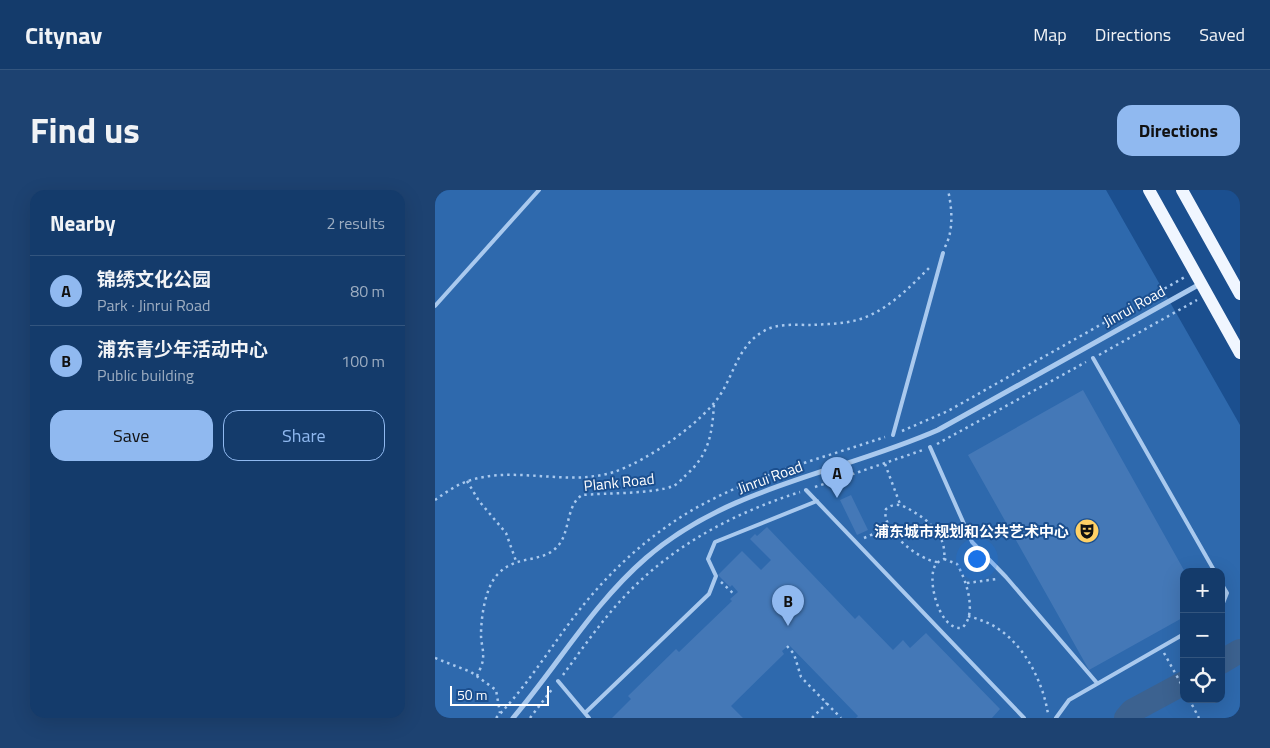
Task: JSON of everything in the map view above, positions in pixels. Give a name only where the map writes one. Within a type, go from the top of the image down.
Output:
[{"type":"main road","points":[[1149,190],[1240,352]]},
{"type":"main road","points":[[1182,190],[1240,294]]},
{"type":"street","name":"Jinrui Road","points":[[513,718],[605,599],[647,558],[694,524],[722,508],[749,496],[897,447],[938,430],[1204,288]]},
{"type":"lane","points":[[435,306],[539,190]]},
{"type":"lane","points":[[893,435],[943,253]]},
{"type":"lane","points":[[1093,358],[1213,568]]},
{"type":"lane","points":[[930,448],[972,542],[1006,578],[1097,683]]},
{"type":"lane","points":[[806,490],[1024,718]]},
{"type":"lane","points":[[585,713],[709,594],[716,576],[708,559],[715,542],[817,501]]},
{"type":"lane","points":[[1056,718],[1069,700],[1180,636]]},
{"type":"lane","points":[[558,682],[589,718]]},
{"type":"path","points":[[435,500],[467,481],[494,476],[573,477],[596,476],[615,472],[674,439],[714,404],[747,342],[765,329],[855,321],[866,317],[897,298],[943,253],[949,240],[951,223],[948,190]]},
{"type":"path","points":[[530,718],[614,608],[634,587],[670,556],[700,535],[754,508],[930,448],[1093,358],[1204,288]]},
{"type":"path","name":"Plank Road","points":[[477,676],[483,658],[481,635],[485,603],[497,574],[516,561],[549,554],[557,547],[566,532],[575,499],[582,495],[657,490],[674,486],[698,465],[705,454],[713,426],[714,404]]},
{"type":"path","points":[[885,464],[900,504]]},
{"type":"path","points":[[467,481],[479,501],[506,533],[516,561]]},
{"type":"path","points":[[937,562],[934,568],[934,590],[942,615],[951,626],[962,628],[966,624],[968,616],[969,595],[967,583],[957,564],[944,559],[937,562],[922,558],[908,547],[890,527],[886,519],[886,510],[894,504],[900,504],[922,517],[937,532],[945,551],[944,559]]},
{"type":"path","points":[[855,542],[890,527]]},
{"type":"path","points":[[716,576],[735,595]]},
{"type":"path","points":[[967,583],[1006,578]]},
{"type":"path","points":[[968,616],[998,628],[1017,646],[1038,679],[1046,701],[1049,718]]},
{"type":"path","points":[[787,646],[794,654],[801,677],[841,718]]},
{"type":"path","points":[[1161,647],[1180,682]]},
{"type":"path","points":[[435,658],[471,672],[497,690],[500,713]]},
{"type":"path","points":[[812,718],[827,703]]},
{"type":"path","points":[[1191,703],[1199,718]]},
{"type":"shaded area","points":[[435,190],[1106,190],[1240,425],[1240,718],[435,718]]},
{"type":"building","name":"浦东城市规划和公共艺术中心","points":[[1083,390],[1183,568],[1180,568],[1180,619],[1089,670],[968,455]]},
{"type":"building","points":[[851,495],[868,530],[857,535],[840,500]]},
{"type":"building","points":[[767,527],[855,619],[859,615],[893,650],[903,640],[910,648],[926,633],[1000,709],[992,718],[856,718],[858,716],[789,645],[782,651],[784,654],[731,706],[743,718],[612,718],[631,699],[628,696],[676,649],[679,652],[732,601],[730,599],[738,592],[718,575],[742,551],[761,570],[771,560],[750,539],[755,534],[757,536]]},
{"type":"waterway","points":[[1225,660],[1240,651]]},
{"type":"waterway","points":[[1126,718],[1132,711],[1180,685]]},
{"type":"place","name":"锦绣文化公园","points":[[837,498]]},
{"type":"place","name":"浦东城市规划和公共艺术中心","points":[[1087,531]]},
{"type":"place","name":"浦东青少年活动中心","points":[[788,626]]}]
